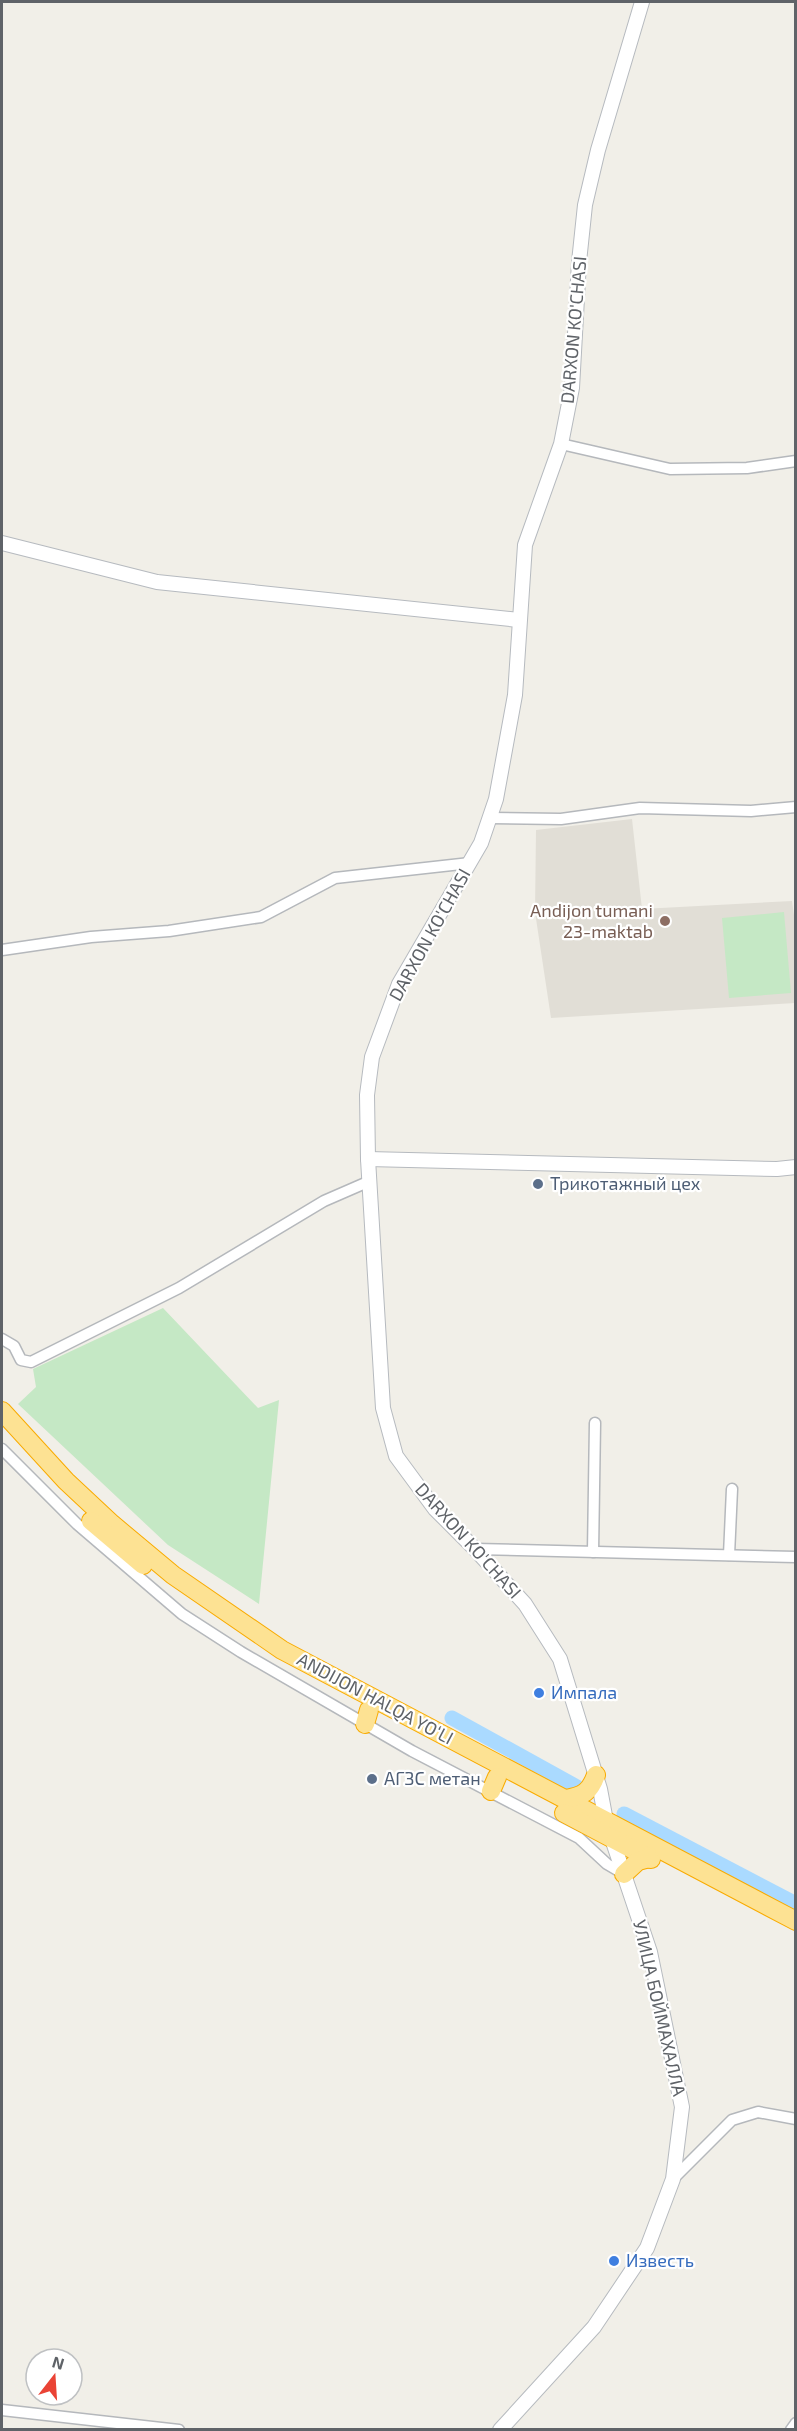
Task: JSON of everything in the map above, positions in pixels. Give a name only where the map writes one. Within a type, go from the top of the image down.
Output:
[{"type":"highway","name":"ANDIJON HALQA YO‘LI","points":[[2,1411],[66,1481],[112,1524],[173,1575],[282,1650],[353,1688],[496,1777],[566,1800],[795,1921]]},
{"type":"highway","name":"ANDIJON HALQA YO‘LI","points":[[2,1430],[63,1495],[112,1541],[218,1621],[367,1717],[496,1777],[795,1934]]},
{"type":"highway","points":[[566,1800],[581,1796],[592,1784],[596,1775]]},
{"type":"highway","points":[[624,1874],[638,1861],[649,1858]]},
{"type":"main road","name":"DARXON KO'CHASI","points":[[606,1821],[596,1775],[560,1659],[525,1604],[435,1509],[396,1456],[383,1408],[368,1159],[367,1095],[372,1057],[399,984],[481,843],[496,799],[514,695],[525,546],[561,444],[572,388],[579,262],[585,205],[598,150],[642,2]]},
{"type":"main road","points":[[2,543],[157,582],[519,620]]},
{"type":"main road","points":[[368,1159],[777,1169],[795,1167]]},
{"type":"main road","name":"УЛИЦА БОЙМАХАЛЛА","points":[[501,2430],[594,2327],[647,2248],[673,2179],[682,2107],[650,1952],[606,1821]]},
{"type":"street","points":[[561,444],[670,469],[747,468],[795,461]]},
{"type":"street","points":[[490,818],[561,819],[640,808],[752,811],[795,807]]},
{"type":"street","points":[[2,950],[91,937],[169,931],[261,917],[335,878],[470,863]]},
{"type":"street","points":[[2,1339],[14,1346],[21,1360],[31,1362],[179,1288],[324,1201],[370,1181]]},
{"type":"street","points":[[593,1552],[595,1423]]},
{"type":"street","points":[[2,1449],[76,1524],[183,1614],[241,1652],[367,1717]]},
{"type":"street","points":[[729,1555],[732,1489]]},
{"type":"street","points":[[475,1549],[795,1557]]},
{"type":"street","points":[[496,1777],[579,1838],[607,1864],[624,1874]]},
{"type":"street","points":[[673,2179],[732,2120],[758,2112],[795,2119]]},
{"type":"street","points":[[2,2410],[179,2430]]},
{"type":"street","points":[[791,2430],[795,2423]]},
{"type":"shaded area","name":"Andijon tumani 23-maktab","points":[[632,819],[642,909],[792,901],[796,929],[795,1003],[551,1018],[535,912],[536,830]]},
{"type":"green space","points":[[784,912],[791,993],[729,998],[722,918]]},
{"type":"green space","points":[[163,1308],[258,1408],[279,1400],[259,1604],[168,1545],[18,1404],[36,1387],[33,1369]]},
{"type":"waterway","points":[[452,1718],[577,1787]]},
{"type":"waterway","points":[[624,1814],[796,1904]]},
{"type":"place","name":"Andijon tumani 23-maktab","points":[[665,921]]},
{"type":"place","name":"Трикотажный цех","points":[[538,1184]]},
{"type":"place","name":"Импала","points":[[539,1693]]},
{"type":"place","name":"АГЗС метан","points":[[372,1779]]},
{"type":"place","name":"Известь","points":[[614,2261]]}]
